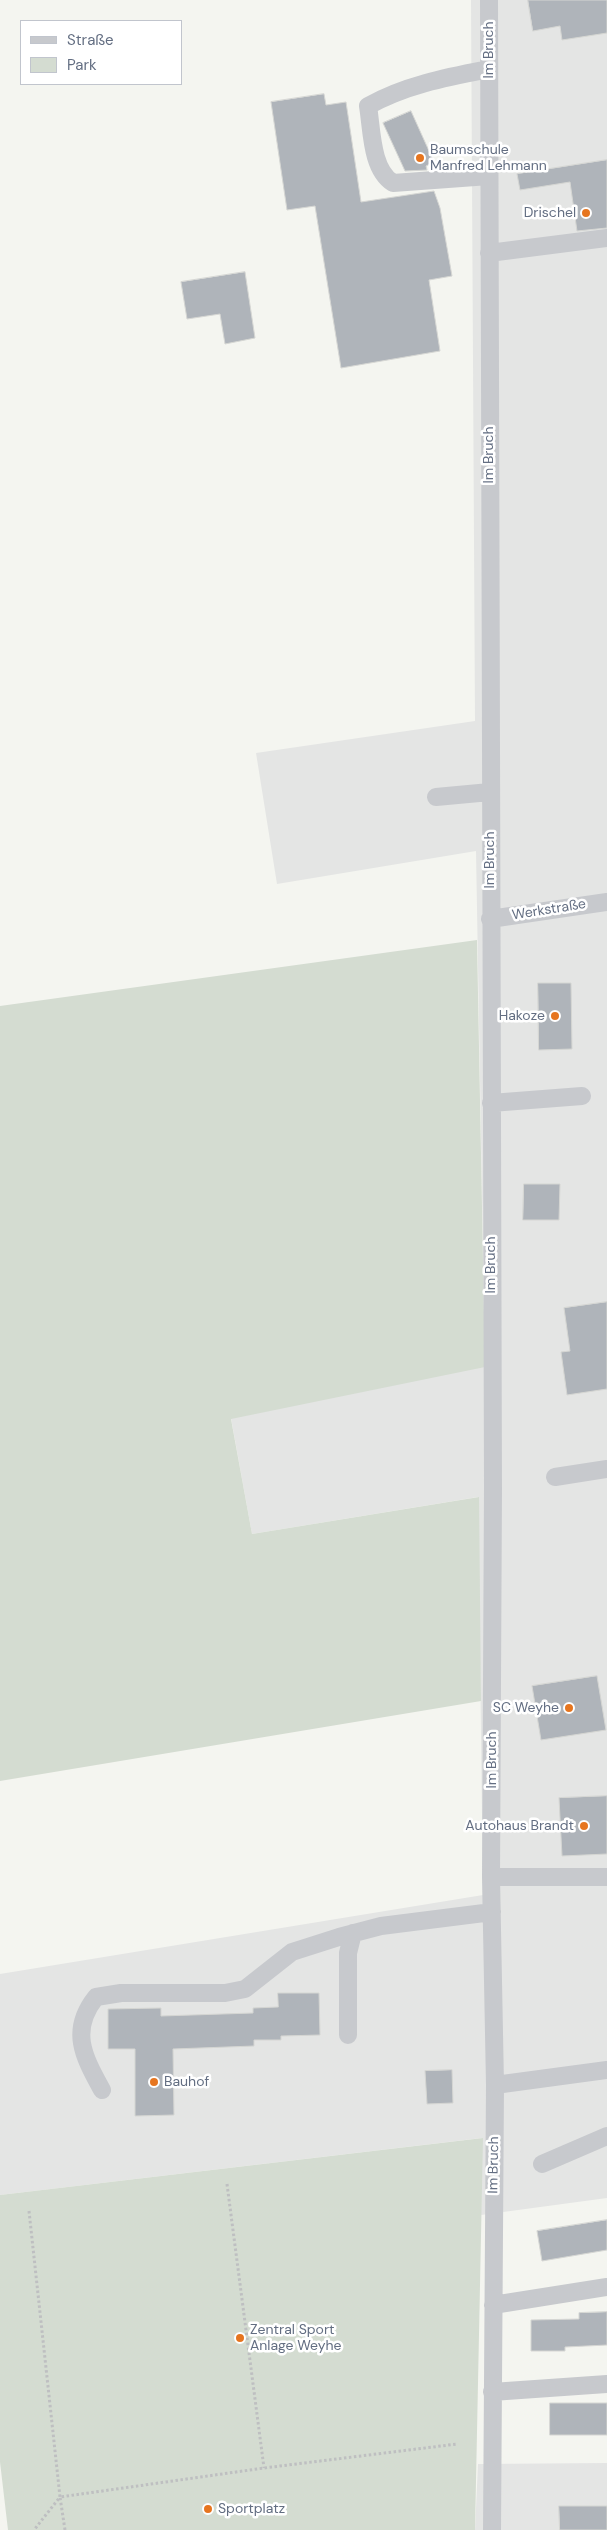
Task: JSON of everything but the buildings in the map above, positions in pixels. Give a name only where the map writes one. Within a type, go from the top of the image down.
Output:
[{"type":"street","name":"Im Bruch","points":[[488,0],[491,1877],[495,2085],[492,2530]]},
{"type":"street","points":[[489,69],[447,77],[397,91],[368,106],[376,155],[384,177],[393,183],[489,176]]},
{"type":"street","points":[[489,253],[607,238]]},
{"type":"street","points":[[436,797],[490,792]]},
{"type":"street","name":"Werkstraße","points":[[490,919],[607,902]]},
{"type":"street","points":[[491,1104],[582,1096]]},
{"type":"street","points":[[555,1478],[607,1469]]},
{"type":"street","points":[[491,1877],[607,1878]]},
{"type":"street","points":[[102,2090],[82,2053],[81,2034],[84,2011],[96,1997],[121,1993],[225,1993],[246,1988],[292,1952],[353,1933],[381,1926],[492,1912]]},
{"type":"street","points":[[348,2035],[348,1954],[353,1933]]},
{"type":"street","points":[[495,2085],[607,2070]]},
{"type":"street","points":[[542,2164],[607,2136]]},
{"type":"street","points":[[493,2305],[607,2287]]},
{"type":"street","points":[[492,2392],[607,2384]]},
{"type":"path","points":[[227,2184],[264,2468]]},
{"type":"path","points":[[29,2211],[64,2530]]},
{"type":"path","points":[[34,2530],[60,2497],[264,2468],[458,2444]]},
{"type":"shaded area","points":[[471,0],[607,0],[607,2198],[481,2215],[482,2138],[0,2195],[0,1974],[483,1895],[478,1497],[252,1534],[231,1418],[485,1366],[476,851],[277,884],[256,753],[475,721]]},
{"type":"shaded area","points":[[607,2463],[607,2530],[475,2530],[478,2464]]},
{"type":"green space","points":[[477,940],[485,1367],[231,1419],[252,1534],[479,1497],[481,1701],[0,1781],[0,1006]]},
{"type":"green space","name":"Zentral Sport Anlage Weyhe","points":[[483,2138],[475,2530],[8,2530],[0,2462],[0,2195]]},
{"type":"place","name":"Baumschule Manfred Lehmann","points":[[420,158]]},
{"type":"place","name":"Drischel","points":[[586,213]]},
{"type":"place","name":"Hakoze","points":[[555,1016]]},
{"type":"place","name":"SC Weyhe","points":[[569,1708]]},
{"type":"place","name":"Autohaus Brandt","points":[[584,1826]]},
{"type":"place","name":"Bauhof","points":[[154,2082]]},
{"type":"place","name":"Zentral Sport Anlage Weyhe","points":[[240,2338]]},
{"type":"place","name":"Sportplatz","points":[[208,2509]]}]
